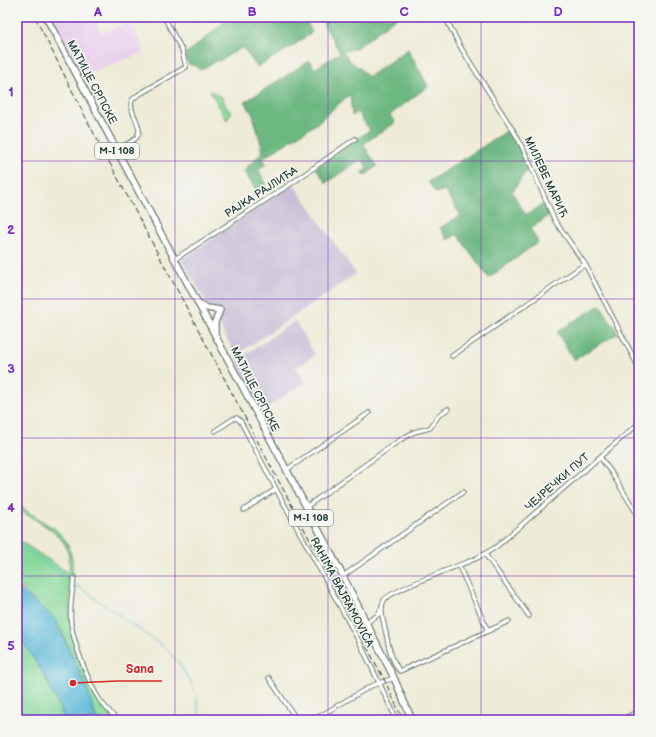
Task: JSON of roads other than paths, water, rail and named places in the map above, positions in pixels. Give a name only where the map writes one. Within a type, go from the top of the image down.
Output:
[{"type":"main road","name":"МАТИЦЕ СРПСКЕ","points":[[46,17],[367,622],[412,720]]},
{"type":"main road","points":[[199,303],[207,308],[220,310],[215,322],[215,334]]},
{"type":"street","points":[[116,150],[135,139],[138,134],[139,128],[131,107],[132,100],[186,67],[182,50],[164,17]]},
{"type":"street","name":"МИЛЕВЕ МAРИЋ","points":[[445,17],[461,48],[519,140],[557,224],[584,264],[639,368]]},
{"type":"street","name":"РАЈКА РАЈЛИЋА","points":[[175,259],[292,183],[355,139]]},
{"type":"street","points":[[452,356],[584,264]]},
{"type":"street","points":[[306,507],[376,456],[414,432],[430,428],[439,416],[448,409]]},
{"type":"street","points":[[286,470],[369,413]]},
{"type":"street","name":"RAHIMA BAJRAMOVIĆA","points":[[215,431],[233,419],[236,418],[241,422],[357,637],[397,720]]},
{"type":"street","name":"ЧЕЈРЕЧКИ ПУТ","points":[[367,622],[378,615],[385,599],[388,596],[485,554],[504,541],[639,423]]},
{"type":"street","points":[[600,457],[639,517]]},
{"type":"street","points":[[244,510],[276,489]]},
{"type":"street","points":[[343,576],[463,492]]},
{"type":"street","points":[[485,554],[529,616]]},
{"type":"street","points":[[459,566],[488,631]]},
{"type":"street","points":[[74,578],[71,625],[93,689],[116,720]]},
{"type":"street","points":[[381,608],[386,637],[394,662],[400,671],[509,621]]},
{"type":"street","points":[[269,678],[297,720]]},
{"type":"street","points":[[313,720],[380,682],[394,678]]},
{"type":"street","points":[[621,720],[639,711]]},
{"type":"water","points":[[17,587],[55,619],[87,688],[96,720],[65,720],[45,676],[17,633]]},
{"type":"waterway","points":[[17,544],[72,582]]},
{"type":"waterway","points":[[75,584],[164,647],[179,663],[192,684],[200,720]]},
{"type":"railway","points":[[35,17],[89,124],[385,681],[403,720]]},
{"type":"place","name":"Sana","points":[[73,683]]}]
